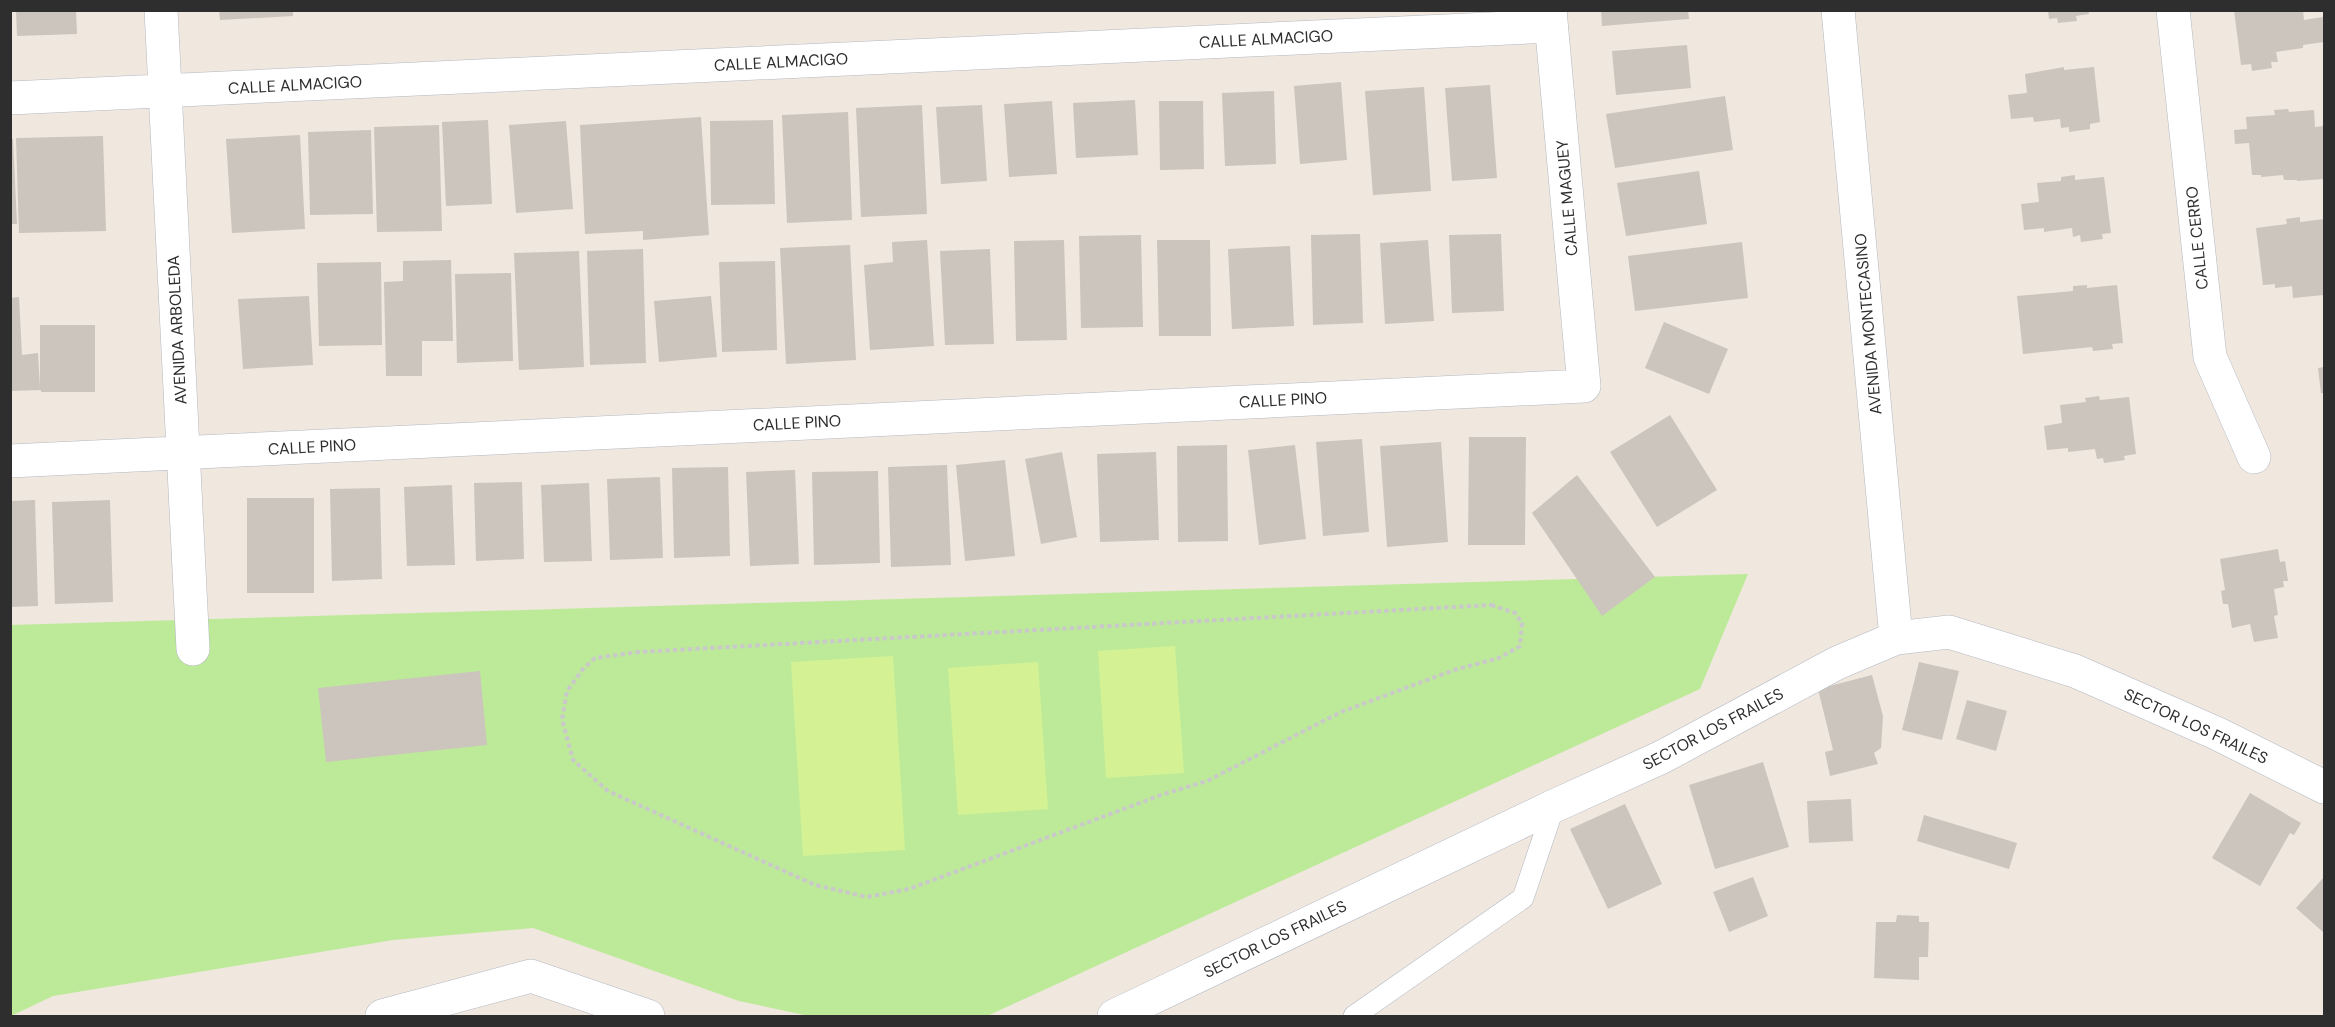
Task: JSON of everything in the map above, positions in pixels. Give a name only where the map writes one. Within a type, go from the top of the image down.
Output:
[{"type":"street","name":"AVENIDA ARBOLEDA","points":[[160,10],[166,91],[193,649]]},
{"type":"street","name":"AVENIDA MONTECASINO","points":[[1838,10],[1896,638]]},
{"type":"street","name":"CALLE CERRO","points":[[2174,10],[2210,357],[2254,457]]},
{"type":"street","name":"CALLE ALMACIGO","points":[[10,98],[1550,18]]},
{"type":"street","name":"CALLE MAGUEY","points":[[1550,18],[1584,386]]},
{"type":"street","name":"CALLE PINO","points":[[10,461],[1584,386]]},
{"type":"street","name":"SECTOR LOS FRAILES","points":[[1114,1017],[1554,806],[1662,758],[1837,663],[1896,638],[1949,632],[2075,671],[2218,734],[2325,787]]},
{"type":"street","points":[[382,1017],[531,976],[648,1017]]},
{"type":"lane","points":[[1354,1017],[1523,898],[1554,806]]},
{"type":"path","points":[[1491,605],[1515,614],[1522,622],[1520,646],[1498,658],[1454,670],[1341,712],[1207,781],[1164,794],[909,889],[867,897],[815,885],[608,791],[573,760],[562,719],[567,691],[582,669],[595,658],[638,652],[1491,605]]},
{"type":"green space","points":[[1748,574],[1700,689],[987,1016],[809,1016],[739,1001],[533,928],[393,940],[53,996],[11,1016],[10,625]]},
{"type":"green space","points":[[1175,646],[1184,773],[1106,778],[1098,651]]},
{"type":"green space","points":[[893,656],[905,850],[803,856],[791,662]]},
{"type":"green space","points":[[1038,662],[1048,809],[958,815],[948,668]]},
{"type":"building","points":[[16,10],[76,10],[77,34],[17,36]]},
{"type":"building","points":[[219,10],[293,10],[293,16],[220,20]]},
{"type":"building","points":[[1601,10],[1688,10],[1689,19],[1602,26]]},
{"type":"building","points":[[2048,10],[2088,10],[2089,14],[2076,16],[2077,21],[2058,23],[2057,18],[2049,19]]},
{"type":"building","points":[[2234,10],[2303,10],[2304,20],[2323,17],[2324,42],[2276,52],[2278,62],[2271,62],[2272,68],[2252,71],[2251,64],[2241,65]]},
{"type":"building","points":[[1687,45],[1691,88],[1616,95],[1612,51]]},
{"type":"building","points":[[2064,67],[2064,70],[2094,67],[2100,122],[2090,124],[2090,129],[2069,132],[2069,127],[2061,128],[2060,119],[2034,122],[2033,117],[2011,119],[2008,95],[2027,93],[2025,74]]},
{"type":"building","points":[[1341,82],[1347,160],[1300,164],[1294,86]]},
{"type":"building","points":[[1490,85],[1497,178],[1452,181],[1445,88]]},
{"type":"building","points":[[1424,87],[1431,191],[1373,195],[1365,91]]},
{"type":"building","points":[[1274,91],[1276,164],[1225,166],[1222,93]]},
{"type":"building","points":[[1725,96],[1733,150],[1615,168],[1606,114]]},
{"type":"building","points":[[1135,100],[1138,155],[1076,158],[1073,103]]},
{"type":"building","points":[[1052,101],[1057,174],[1009,177],[1004,104]]},
{"type":"building","points":[[1159,101],[1203,101],[1204,169],[1160,170]]},
{"type":"building","points":[[922,105],[927,214],[861,217],[856,108]]},
{"type":"building","points":[[982,105],[987,181],[941,184],[936,107]]},
{"type":"building","points":[[2288,109],[2289,112],[2314,110],[2315,127],[2324,126],[2324,179],[2297,181],[2284,180],[2283,175],[2261,177],[2261,175],[2252,175],[2249,143],[2235,144],[2234,130],[2247,129],[2246,117],[2275,115],[2274,110]]},
{"type":"building","points":[[848,112],[852,220],[787,223],[782,115]]},
{"type":"building","points":[[701,117],[709,235],[643,240],[643,231],[585,234],[580,125]]},
{"type":"building","points":[[488,120],[492,204],[446,206],[442,122]]},
{"type":"building","points":[[773,120],[775,204],[711,205],[710,121]]},
{"type":"building","points":[[566,121],[573,209],[516,213],[509,125]]},
{"type":"building","points":[[439,125],[442,231],[377,232],[374,127]]},
{"type":"building","points":[[371,130],[373,214],[310,215],[308,132]]},
{"type":"building","points":[[300,135],[305,229],[232,233],[226,139]]},
{"type":"building","points":[[103,136],[106,231],[19,233],[16,138]]},
{"type":"building","points":[[10,139],[13,139],[17,224],[10,224]]},
{"type":"building","points":[[1699,171],[1707,224],[1626,236],[1617,183]]},
{"type":"building","points":[[2075,175],[2075,180],[2104,177],[2111,233],[2102,234],[2103,239],[2081,242],[2080,235],[2073,237],[2072,228],[2044,232],[2044,228],[2024,230],[2021,204],[2039,202],[2037,183],[2061,181],[2061,177]]},
{"type":"building","points":[[2300,217],[2300,222],[2324,219],[2324,295],[2293,298],[2292,286],[2275,288],[2275,284],[2263,285],[2256,228],[2287,224],[2286,219]]},
{"type":"building","points":[[1360,234],[1363,323],[1313,325],[1311,235]]},
{"type":"building","points":[[1501,234],[1504,311],[1452,313],[1449,235]]},
{"type":"building","points":[[1141,235],[1143,327],[1081,328],[1079,236]]},
{"type":"building","points":[[927,240],[934,346],[870,350],[864,265],[893,262],[892,242]]},
{"type":"building","points":[[1064,240],[1067,340],[1016,341],[1014,241]]},
{"type":"building","points":[[1157,240],[1210,240],[1211,336],[1159,336]]},
{"type":"building","points":[[1428,240],[1434,321],[1385,324],[1380,243]]},
{"type":"building","points":[[1742,242],[1748,298],[1635,311],[1628,256]]},
{"type":"building","points":[[850,245],[856,360],[786,364],[780,248]]},
{"type":"building","points":[[1290,246],[1294,326],[1232,329],[1228,249]]},
{"type":"building","points":[[643,249],[646,363],[590,365],[587,251]]},
{"type":"building","points":[[990,249],[994,344],[945,345],[940,251]]},
{"type":"building","points":[[579,251],[584,367],[519,370],[514,253]]},
{"type":"building","points":[[451,260],[453,341],[422,341],[422,376],[386,376],[384,282],[403,281],[403,261]]},
{"type":"building","points":[[775,261],[777,350],[722,352],[719,262]]},
{"type":"building","points":[[381,262],[382,345],[319,346],[317,263]]},
{"type":"building","points":[[511,273],[513,361],[457,363],[455,274]]},
{"type":"building","points":[[2087,285],[2087,288],[2117,285],[2123,343],[2112,344],[2113,349],[2093,351],[2092,347],[2023,354],[2017,296],[2073,291],[2073,286]]},
{"type":"building","points":[[309,296],[313,365],[243,369],[238,299]]},
{"type":"building","points":[[711,296],[717,357],[659,362],[654,301]]},
{"type":"building","points":[[19,297],[22,355],[38,353],[40,388],[40,325],[95,325],[95,392],[10,391],[10,298]]},
{"type":"building","points":[[1664,322],[1728,349],[1709,394],[1645,368]]},
{"type":"building","points":[[2324,367],[2324,393],[2321,393],[2318,368]]},
{"type":"building","points":[[2099,396],[2100,400],[2129,397],[2136,454],[2124,456],[2125,460],[2104,463],[2103,458],[2097,459],[2095,449],[2068,452],[2068,448],[2047,450],[2044,426],[2062,423],[2060,405],[2086,402],[2085,398]]},
{"type":"building","points":[[1670,415],[1717,490],[1657,527],[1610,452]]},
{"type":"building","points":[[1469,437],[1526,437],[1525,545],[1468,545]]},
{"type":"building","points":[[1362,439],[1369,532],[1323,536],[1316,442]]},
{"type":"building","points":[[1441,442],[1448,542],[1387,547],[1380,446]]},
{"type":"building","points":[[1227,445],[1228,541],[1178,542],[1177,446]]},
{"type":"building","points":[[1295,445],[1306,539],[1259,545],[1248,450]]},
{"type":"building","points":[[1062,452],[1077,537],[1041,544],[1025,459]]},
{"type":"building","points":[[1156,452],[1159,540],[1100,542],[1097,454]]},
{"type":"building","points":[[1005,460],[1015,556],[965,561],[956,465]]},
{"type":"building","points":[[947,465],[951,565],[891,567],[888,467]]},
{"type":"building","points":[[728,467],[730,556],[674,558],[672,468]]},
{"type":"building","points":[[795,470],[799,564],[750,566],[746,472]]},
{"type":"building","points":[[878,471],[880,563],[814,565],[812,472]]},
{"type":"building","points":[[1577,475],[1655,577],[1602,616],[1532,513]]},
{"type":"building","points":[[660,477],[663,558],[610,560],[607,479]]},
{"type":"building","points":[[522,482],[524,559],[476,561],[474,483]]},
{"type":"building","points":[[589,483],[592,561],[544,562],[541,485]]},
{"type":"building","points":[[452,485],[455,565],[407,566],[404,487]]},
{"type":"building","points":[[380,488],[382,579],[332,581],[330,489]]},
{"type":"building","points":[[247,498],[314,498],[314,593],[247,593]]},
{"type":"building","points":[[35,500],[38,606],[10,607],[10,501]]},
{"type":"building","points":[[110,500],[113,602],[55,604],[52,502]]},
{"type":"building","points":[[2278,549],[2280,562],[2285,561],[2288,581],[2283,581],[2284,587],[2274,589],[2278,615],[2274,616],[2278,638],[2254,642],[2250,624],[2232,628],[2228,604],[2223,604],[2221,591],[2225,590],[2220,559]]},
{"type":"building","points":[[1919,662],[1959,671],[1942,740],[1902,730]]},
{"type":"building","points":[[480,671],[487,745],[326,762],[318,688]]},
{"type":"building","points":[[1872,675],[1883,716],[1881,748],[1874,753],[1878,764],[1830,776],[1825,752],[1833,750],[1818,689]]},
{"type":"building","points":[[1967,700],[2007,711],[1996,751],[1956,739]]},
{"type":"building","points":[[1763,762],[1789,847],[1715,869],[1689,785]]},
{"type":"building","points":[[2250,793],[2301,823],[2294,835],[2290,833],[2260,886],[2212,858]]},
{"type":"building","points":[[1851,799],[1853,841],[1809,843],[1807,801]]},
{"type":"building","points":[[1625,804],[1662,884],[1608,909],[1570,829]]},
{"type":"building","points":[[1924,815],[2017,843],[2009,869],[1917,841]]},
{"type":"building","points":[[1753,877],[1768,916],[1729,932],[1713,892]]},
{"type":"building","points":[[2324,877],[2324,933],[2296,908]]},
{"type":"building","points":[[1897,915],[1919,916],[1919,922],[1929,922],[1928,957],[1919,957],[1919,980],[1874,978],[1876,922],[1896,922]]}]
